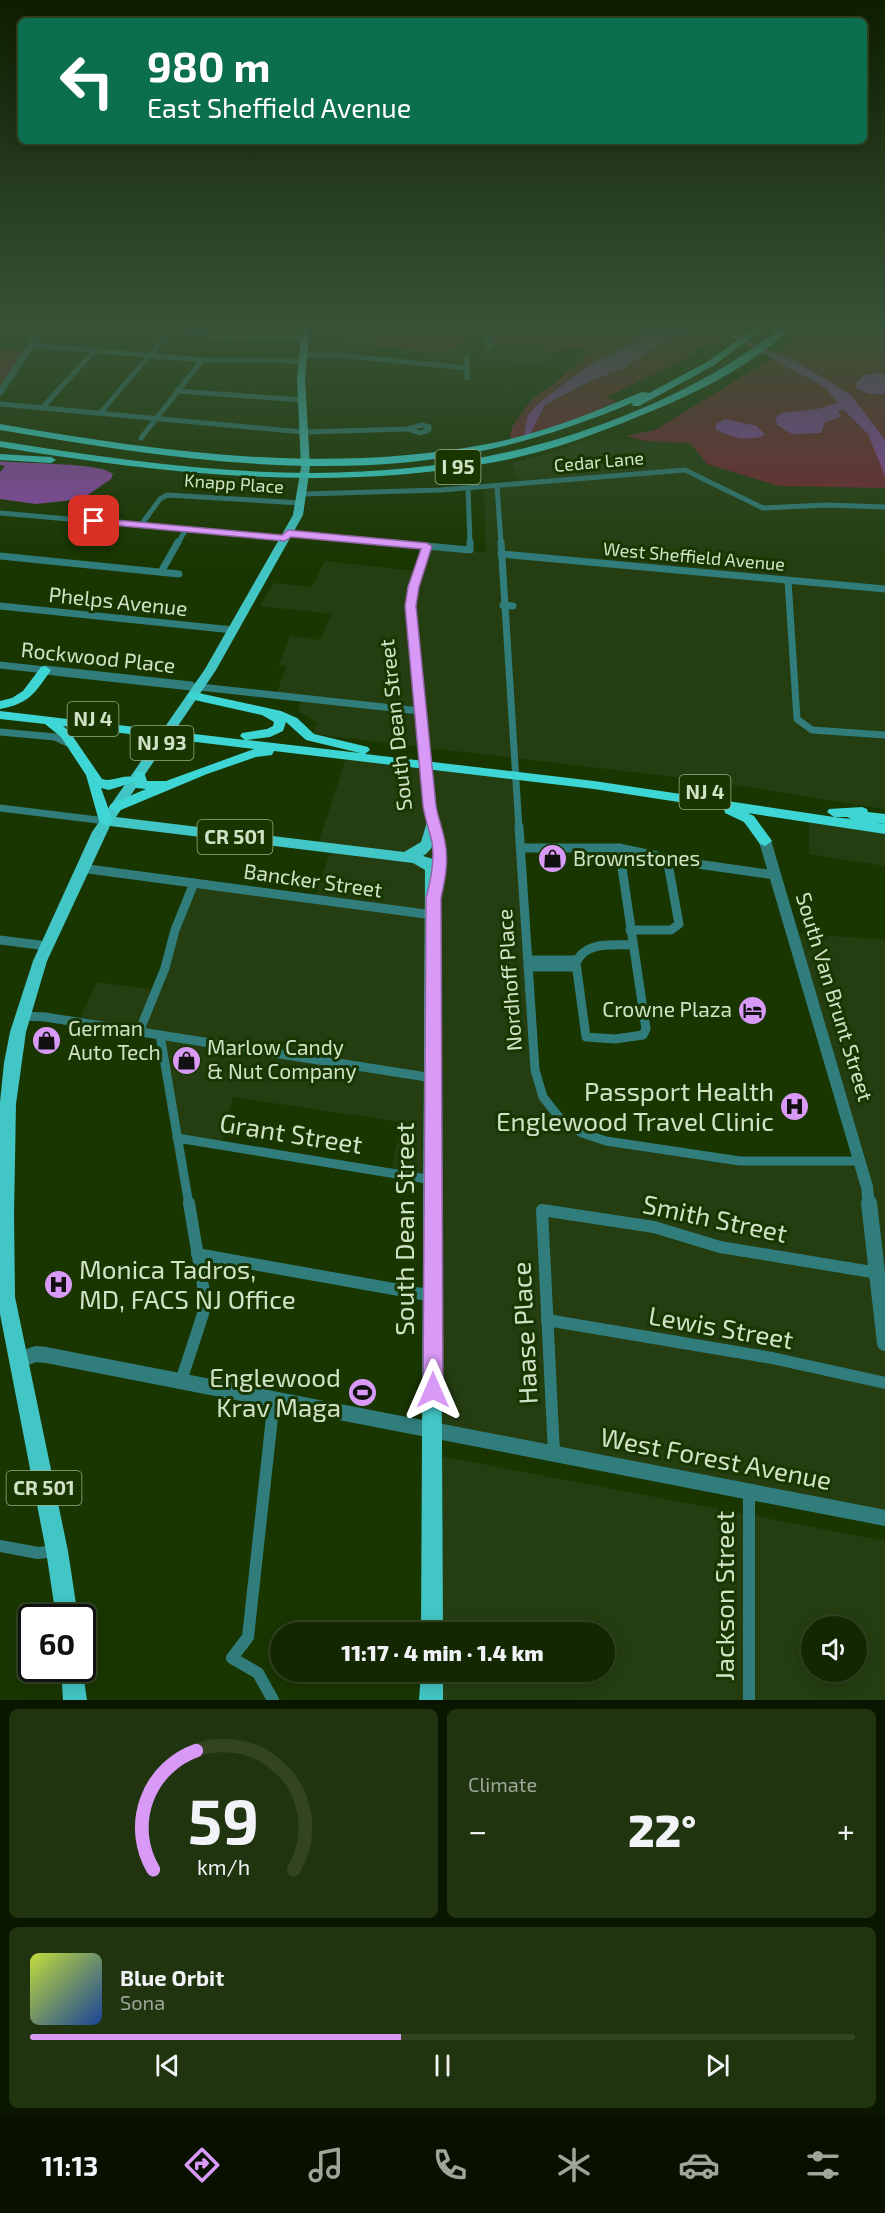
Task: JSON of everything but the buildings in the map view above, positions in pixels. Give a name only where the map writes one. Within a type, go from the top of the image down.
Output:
[{"type":"highway","name":"I 95","points":[[0,436],[164,462],[383,476],[476,464],[555,446],[634,405]]},
{"type":"highway","name":"I 95","points":[[0,444],[182,470],[295,470],[446,456],[606,420],[646,405]]},
{"type":"highway","name":"I 95","points":[[0,427],[295,470]]},
{"type":"highway","points":[[0,457],[182,470]]},
{"type":"highway","points":[[0,706],[17,702],[31,691],[45,670]]},
{"type":"highway","points":[[195,690],[289,719],[310,737],[364,750]]},
{"type":"highway","points":[[31,691],[28,704],[63,732],[76,750],[90,776],[106,821]]},
{"type":"highway","name":"NJ 4","points":[[0,706],[41,716],[122,730],[149,729]]},
{"type":"highway","points":[[246,736],[270,733],[279,728],[280,720],[266,713]]},
{"type":"highway","name":"NJ 4","points":[[0,715],[41,716],[184,733],[246,736],[364,750],[414,760]]},
{"type":"highway","points":[[76,750],[83,736],[95,732],[122,730]]},
{"type":"highway","name":"NJ 4","points":[[184,733],[217,741],[296,750],[674,787],[885,819]]},
{"type":"highway","points":[[203,771],[221,762],[227,756],[226,747],[217,741]]},
{"type":"highway","points":[[116,807],[174,782],[255,753],[296,750]]},
{"type":"highway","name":"NJ 4","points":[[525,773],[885,829]]},
{"type":"highway","points":[[90,776],[105,786],[132,781],[141,785],[156,786],[174,782]]},
{"type":"highway","points":[[670,795],[698,804],[735,811],[752,821],[765,841]]},
{"type":"highway","points":[[834,812],[885,813]]},
{"type":"highway","points":[[765,841],[769,821],[795,814]]},
{"type":"main road","name":"NJ 93","points":[[106,821],[132,781],[137,764],[195,690],[214,661],[287,536],[302,499],[302,405]]},
{"type":"main road","name":"CR 501","points":[[65,1604],[57,1551],[8,1311],[5,1281],[3,1156],[12,1063],[22,1016],[46,946],[81,868],[106,821],[403,857]]},
{"type":"main road","points":[[403,857],[420,852],[427,847],[432,825]]},
{"type":"main road","name":"South Dean Street","points":[[403,857],[420,860],[430,866],[434,898],[432,1622]]},
{"type":"main road","points":[[73,1682],[75,1700]]},
{"type":"main road","points":[[431,1700],[432,1682]]},
{"type":"street","points":[[14,405],[303,432],[408,429]]},
{"type":"street","points":[[101,412],[107,405]]},
{"type":"street","points":[[141,438],[166,405]]},
{"type":"street","name":"Cedar Lane","points":[[468,488],[682,470],[691,471],[763,508],[826,505],[885,507]]},
{"type":"street","name":"Nordhoff Place","points":[[497,486],[503,605],[536,1078],[547,1104],[569,1126],[582,1133],[615,1143],[717,1159],[767,1162],[860,1161]]},
{"type":"street","points":[[0,513],[470,550],[468,488]]},
{"type":"street","name":"Knapp Place","points":[[141,525],[160,499],[165,496],[302,499],[468,488]]},
{"type":"street","points":[[161,572],[186,529]]},
{"type":"street","name":"South Dean Street","points":[[427,546],[413,587],[410,606],[432,825],[439,842],[440,870],[434,898]]},
{"type":"street","name":"West Sheffield Avenue","points":[[501,554],[885,590]]},
{"type":"street","points":[[0,556],[179,574]]},
{"type":"street","points":[[788,580],[796,719],[812,730],[885,735]]},
{"type":"street","points":[[503,605],[513,606]]},
{"type":"street","name":"Phelps Avenue","points":[[0,606],[233,630]]},
{"type":"street","name":"Rockwood Place","points":[[0,665],[195,690],[420,711]]},
{"type":"street","points":[[0,732],[58,738],[76,750]]},
{"type":"street","points":[[0,808],[106,821]]},
{"type":"street","name":"South Van Brunt Street","points":[[765,841],[860,1161],[871,1210],[885,1343]]},
{"type":"street","points":[[521,848],[619,849],[776,875]]},
{"type":"street","points":[[619,849],[646,1029],[643,1035],[615,1040],[586,1037],[576,964],[578,955],[587,948],[632,945]]},
{"type":"street","points":[[630,930],[671,930],[679,924],[667,858]]},
{"type":"street","name":"Bancker Street","points":[[81,868],[434,915]]},
{"type":"street","points":[[139,1032],[165,968],[178,922],[194,883]]},
{"type":"street","points":[[0,940],[46,946]]},
{"type":"street","points":[[528,964],[576,964]]},
{"type":"street","points":[[22,1016],[45,1017],[433,1078]]},
{"type":"street","points":[[160,1035],[205,1309],[181,1381]]},
{"type":"street","name":"Grant Street","points":[[177,1138],[433,1180]]},
{"type":"street","name":"Smith Street","points":[[542,1210],[654,1227],[720,1247],[878,1273]]},
{"type":"street","name":"Haase Place","points":[[542,1210],[554,1453]]},
{"type":"street","points":[[197,1254],[433,1296]]},
{"type":"street","name":"Lewis Street","points":[[547,1320],[772,1358],[885,1383]]},
{"type":"street","name":"West Forest Avenue","points":[[18,1360],[36,1354],[46,1355],[885,1518]]},
{"type":"street","points":[[273,1700],[258,1673],[232,1658],[248,1637],[274,1399]]},
{"type":"street","name":"Jackson Street","points":[[749,1492],[749,1700]]},
{"type":"street","points":[[0,1546],[38,1553],[57,1551]]},
{"type":"shaded area","points":[[527,405],[538,405],[524,436],[512,439],[510,436],[512,427]]},
{"type":"shaded area","points":[[537,405],[545,405],[530,434],[524,436],[528,415]]},
{"type":"shaded area","points":[[545,405],[608,405],[574,420],[530,434]]},
{"type":"shaded area","points":[[695,405],[885,405],[885,488],[779,486],[707,464],[690,443],[646,441],[626,436],[655,430]]},
{"type":"shaded area","points":[[830,405],[859,405],[885,440],[885,476],[868,434],[843,409],[838,411],[841,417],[825,422],[821,433],[792,434],[777,425],[775,419],[781,413]]},
{"type":"shaded area","points":[[725,419],[757,426],[765,435],[746,439],[727,435],[716,429],[716,424]]},
{"type":"shaded area","points":[[593,439],[690,443],[707,464],[885,488],[885,809],[708,781],[313,734],[317,723],[298,711],[302,699],[276,695],[286,666],[279,665],[290,635],[320,640],[331,614],[260,606],[273,583],[312,587],[325,561],[417,571],[425,547],[486,552],[484,485],[519,481],[511,463],[552,453]]},
{"type":"shaded area","points":[[0,461],[77,465],[105,470],[113,474],[111,479],[82,499],[36,504],[0,499],[0,472],[5,466],[0,465]]},
{"type":"shaded area","points":[[347,756],[515,776],[535,1070],[547,1103],[582,1133],[717,1159],[859,1161],[793,933],[885,940],[885,1518],[434,1430],[433,1180],[391,1173],[401,1122],[233,1097],[221,1146],[177,1138],[160,1035],[78,1022],[97,982],[156,990],[194,883],[314,899],[331,849],[317,847]]},
{"type":"shaded area","points":[[809,817],[885,829],[885,866],[809,854]]},
{"type":"shaded area","points":[[430,1454],[885,1541],[885,1700],[430,1700],[430,1682],[615,1682],[615,1622],[430,1622]]},
{"type":"place","name":"Brownstones","points":[[552,859]]},
{"type":"place","name":"Crowne Plaza","points":[[753,1010]]},
{"type":"place","name":"German Auto Tech","points":[[47,1041]]},
{"type":"place","name":"Marlow Candy & Nut Company","points":[[186,1060]]},
{"type":"place","name":"Passport Health Englewood Travel Clinic","points":[[795,1107]]},
{"type":"place","name":"Monica Tadros, MD, FACS NJ Office","points":[[58,1285]]},
{"type":"place","name":"Englewood Krav Maga","points":[[362,1393]]},
{"type":"route","points":[[94,521],[285,538],[288,533],[427,546],[413,587],[410,606],[432,825],[439,842],[440,870],[434,898],[433,969],[433,1390]]}]
